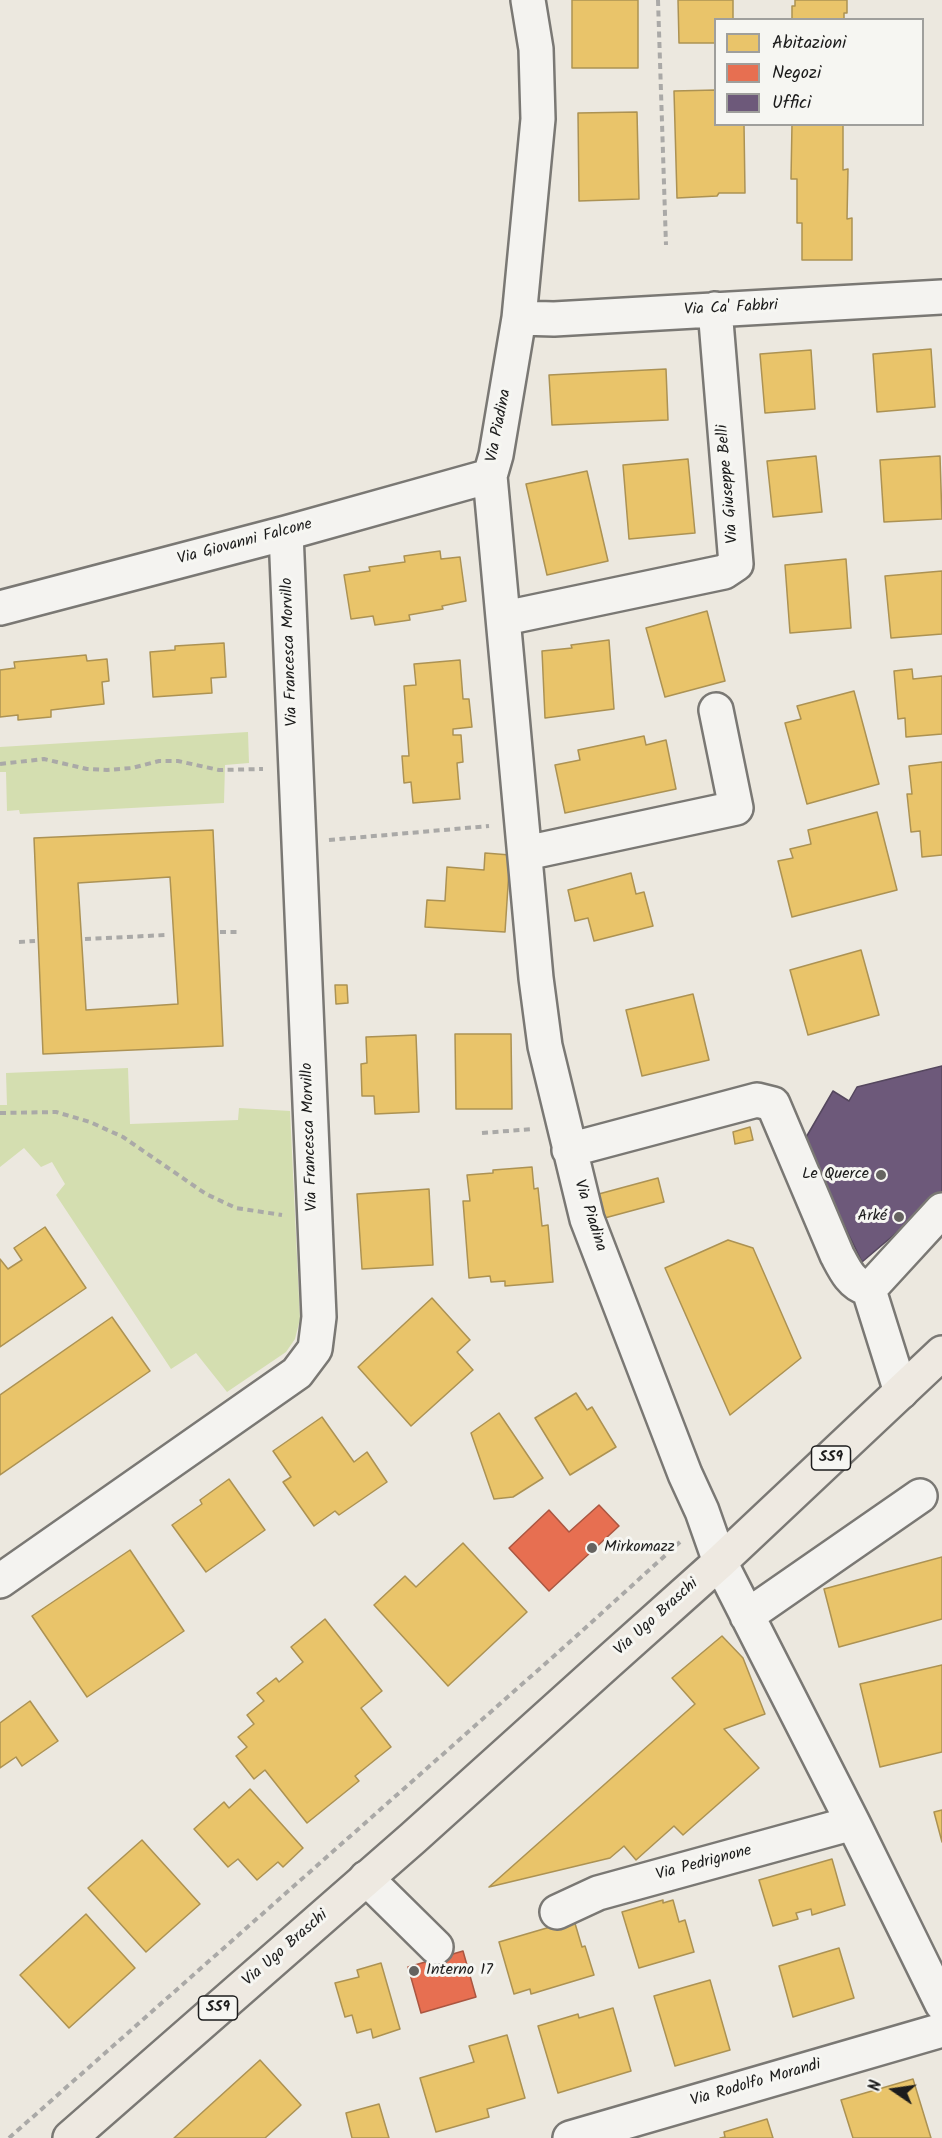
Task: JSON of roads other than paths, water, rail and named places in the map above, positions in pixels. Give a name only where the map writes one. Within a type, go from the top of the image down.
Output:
[{"type":"main road","name":"Via Ugo Braschi","points":[[70,2138],[720,1562],[942,1353]]},
{"type":"street","name":"Via Piadina","points":[[528,0],[536,49],[538,118],[519,318],[496,455],[490,476],[505,618],[536,978],[545,1046],[588,1219],[720,1562]]},
{"type":"street","name":"Via Ca' Fabbri","points":[[519,318],[554,320],[942,297]]},
{"type":"street","name":"Via Giuseppe Belli","points":[[505,618],[724,572],[736,564],[715,309]]},
{"type":"street","name":"Via Giovanni Falcone","points":[[0,608],[286,533],[490,476]]},
{"type":"street","name":"Via Francesca Morvillo","points":[[0,1581],[297,1373],[315,1349],[319,1317],[286,533]]},
{"type":"street","points":[[526,854],[736,808],[716,710]]},
{"type":"street","points":[[567,1138],[757,1100],[773,1104],[837,1255],[859,1286],[873,1285],[942,1210]]},
{"type":"street","points":[[868,1287],[901,1392]]},
{"type":"street","points":[[747,1616],[920,1496]]},
{"type":"street","points":[[720,1562],[942,2004]]},
{"type":"street","name":"Via Pedrignone","points":[[557,1912],[598,1893],[853,1823]]},
{"type":"street","points":[[366,1878],[436,1947]]},
{"type":"street","name":"Via Rodolfo Morandi","points":[[570,2138],[942,2030]]},
{"type":"place","name":"Le Querce","points":[[881,1175]]},
{"type":"place","name":"Arké","points":[[899,1217]]},
{"type":"place","name":"Mirkomazz","points":[[592,1548]]},
{"type":"place","name":"Interno 17","points":[[414,1971]]}]
